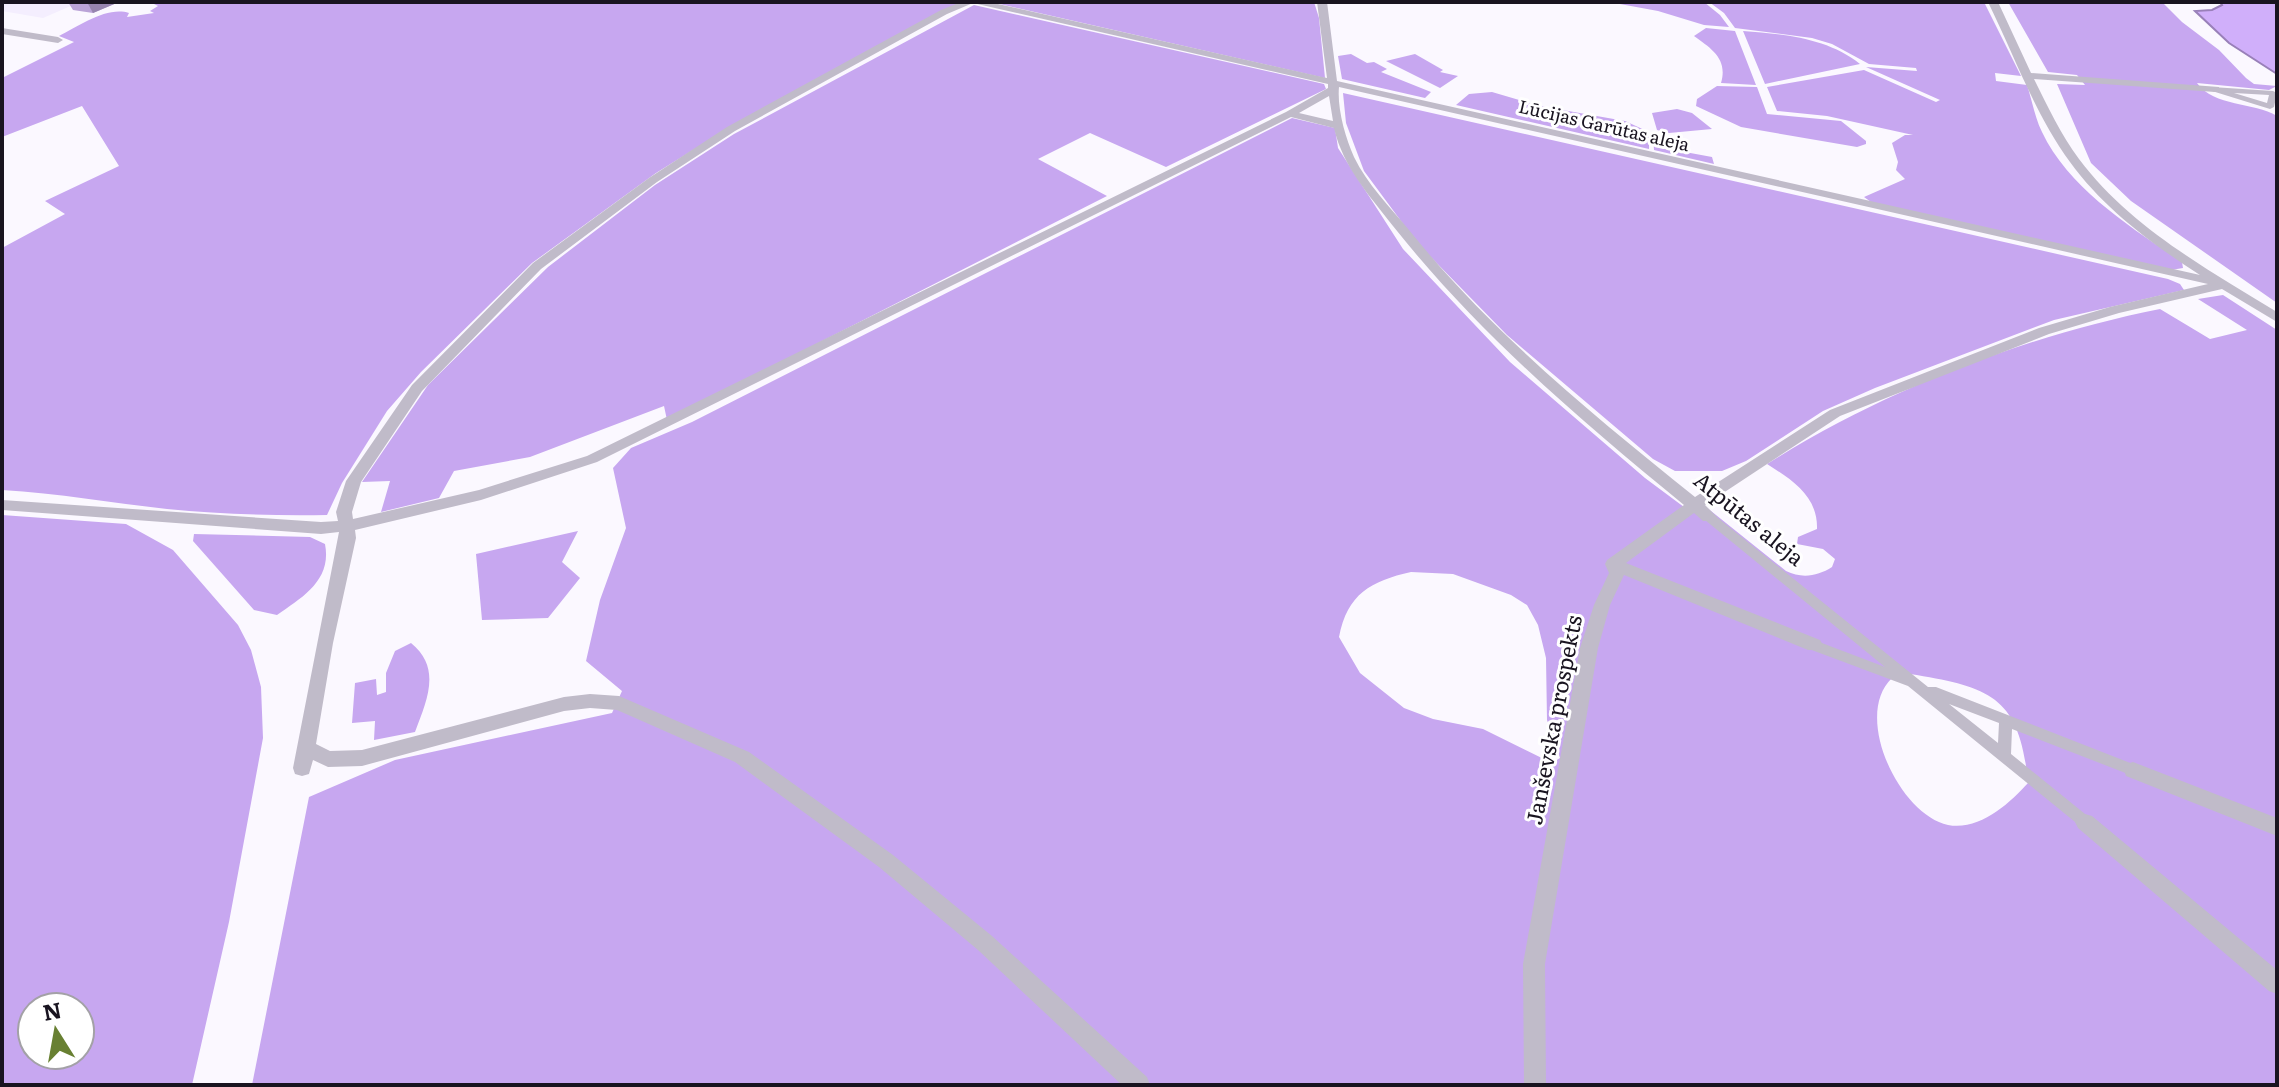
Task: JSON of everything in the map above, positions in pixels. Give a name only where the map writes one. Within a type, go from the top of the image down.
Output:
[{"type":"street","points":[[302,768],[324,643],[348,538],[344,512],[354,481],[400,408],[434,369],[537,266],[653,180],[731,129],[944,12],[969,2]]},
{"type":"street","name":"Lūcijas Garūtas aleja","points":[[977,2],[1335,86],[2223,284]]},
{"type":"street","name":"Atpūtas aleja","points":[[1322,2],[1344,148],[1415,247],[1514,353],[1658,477],[2004,755],[2277,984]]},
{"type":"street","points":[[1993,2],[2075,162],[2106,196],[2145,229],[2277,318]]},
{"type":"street","points":[[2,31],[58,40]]},
{"type":"street","points":[[2029,76],[2275,92],[2270,107],[2215,89]]},
{"type":"street","points":[[2,505],[321,528],[347,526],[481,495],[559,471],[618,448],[1290,114],[1335,86]]},
{"type":"street","points":[[1290,114],[1340,126]]},
{"type":"street","points":[[1613,564],[1702,511],[1824,419],[1885,392],[2044,331],[2223,284]]},
{"type":"street","points":[[1613,564],[2277,827]]},
{"type":"street","name":"Janševska prospekts","points":[[1535,1085],[1534,964],[1589,648],[1602,605],[1617,573],[1613,564]]},
{"type":"street","points":[[307,748],[328,759],[346,760],[564,704],[590,701],[619,703],[649,714],[742,757],[873,851],[985,943],[1139,1085]]},
{"type":"street","points":[[2004,755],[2006,721]]},
{"type":"shaded area","points":[[2,2],[80,2],[43,18],[2,11]]},
{"type":"shaded area","points":[[150,2],[962,2],[730,127],[656,173],[532,263],[421,372],[387,411],[342,483],[327,515],[307,515],[187,511],[2,490],[2,248],[65,214],[45,201],[119,166],[82,106],[2,137],[2,78],[74,42],[59,36],[84,22],[112,12],[129,13],[127,17],[154,13],[150,11],[158,6]]},
{"type":"shaded area","points":[[991,2],[1314,2],[1319,18],[1325,78]]},
{"type":"shaded area","points":[[1609,2],[1704,2],[1729,27],[1704,25],[1658,11]]},
{"type":"shaded area","points":[[1709,2],[1984,2],[2021,76],[1995,73],[1996,81],[2027,85],[2042,132],[2068,172],[2103,206],[2182,262],[2183,268],[2171,270],[1871,202],[1864,197],[1905,179],[1896,170],[1898,162],[1892,143],[1905,135],[1913,135],[1827,116],[1777,111],[1767,87],[1864,70],[1936,102],[1940,100],[1866,67],[1917,71],[1916,68],[1869,64],[1832,44],[1812,38],[1735,28],[1724,13]]},
{"type":"shaded area","points":[[2008,2],[2162,2],[2254,84],[2277,86],[2269,90],[2197,83],[2213,96],[2277,116],[2277,303],[2131,201],[2091,163],[2057,84],[2085,85],[2077,75],[2048,72]]},
{"type":"shaded area","points":[[2220,2],[2277,2],[2277,74],[2229,43],[2195,11],[2212,10],[2222,5]]},
{"type":"shaded area","points":[[974,5],[1324,84],[1326,89],[1166,167],[1090,133],[1038,159],[1107,196],[667,420],[664,406],[530,457],[454,471],[439,498],[381,512],[390,481],[362,482],[428,385],[548,267],[655,185],[734,134]]},
{"type":"shaded area","points":[[1706,28],[1735,31],[1756,85],[1721,83],[1722,67],[1717,55],[1694,36]]},
{"type":"shaded area","points":[[1743,31],[1819,43],[1860,64],[1765,84]]},
{"type":"shaded area","points":[[1351,54],[1387,69],[1381,72],[1431,92],[1425,98],[1342,79],[1338,56]]},
{"type":"shaded area","points":[[1415,54],[1443,70],[1440,72],[1458,76],[1440,88],[1386,61]]},
{"type":"shaded area","points":[[1717,86],[1757,87],[1767,114],[1841,121],[1866,144],[1857,147],[1741,127],[1696,106],[1697,99]]},
{"type":"shaded area","points":[[1492,92],[1540,106],[1625,121],[1649,132],[1649,149],[1456,105],[1469,94]]},
{"type":"shaded area","points":[[1343,93],[2168,279],[2180,284],[2184,290],[2054,320],[1875,388],[1823,411],[1746,461],[1722,471],[1675,471],[1653,459],[1507,335],[1418,244],[1364,171],[1346,123]]},
{"type":"shaded area","points":[[1677,109],[1692,113],[1712,129],[1669,133],[1657,130],[1652,113]]},
{"type":"shaded area","points":[[1292,118],[1335,128],[1338,148],[1403,249],[1510,362],[1645,478],[1692,513],[1706,507],[1786,571],[1798,575],[1821,573],[1832,567],[1835,559],[1823,549],[1797,544],[1798,537],[1817,529],[1813,507],[1802,490],[1767,464],[1859,412],[1907,390],[2007,350],[2058,334],[2160,309],[2210,339],[2247,330],[2198,299],[2223,295],[2277,330],[2277,1085],[252,1085],[309,797],[395,760],[612,713],[622,691],[586,661],[600,600],[626,528],[613,468],[631,448],[692,422]],"holes":[[[1411,572],[1453,574],[1511,595],[1527,605],[1538,625],[1546,658],[1547,720],[1560,758],[1552,763],[1483,729],[1433,719],[1404,708],[1360,673],[1339,637],[1348,610],[1373,585]],[[1910,674],[1980,691],[1996,701],[2017,731],[2028,783],[2003,807],[1982,820],[1960,826],[1948,825],[1930,817],[1913,803],[1887,762],[1879,739],[1877,716],[1881,695],[1892,678]]]},
{"type":"shaded area","points":[[1653,133],[1677,140],[1685,152],[1712,157],[1714,164],[1654,150]]},
{"type":"shaded area","points":[[2,515],[126,524],[173,550],[238,625],[251,650],[261,687],[263,738],[229,922],[192,1085],[2,1085]]},
{"type":"shaded area","points":[[578,531],[562,562],[580,578],[548,618],[482,620],[476,554]]},
{"type":"shaded area","points":[[194,534],[310,537],[325,544],[324,568],[313,586],[277,615],[254,610],[193,541]]},
{"type":"shaded area","points":[[411,643],[421,653],[429,674],[427,696],[415,732],[374,740],[375,721],[352,723],[355,683],[376,679],[377,695],[386,692],[386,673],[395,651]]}]
